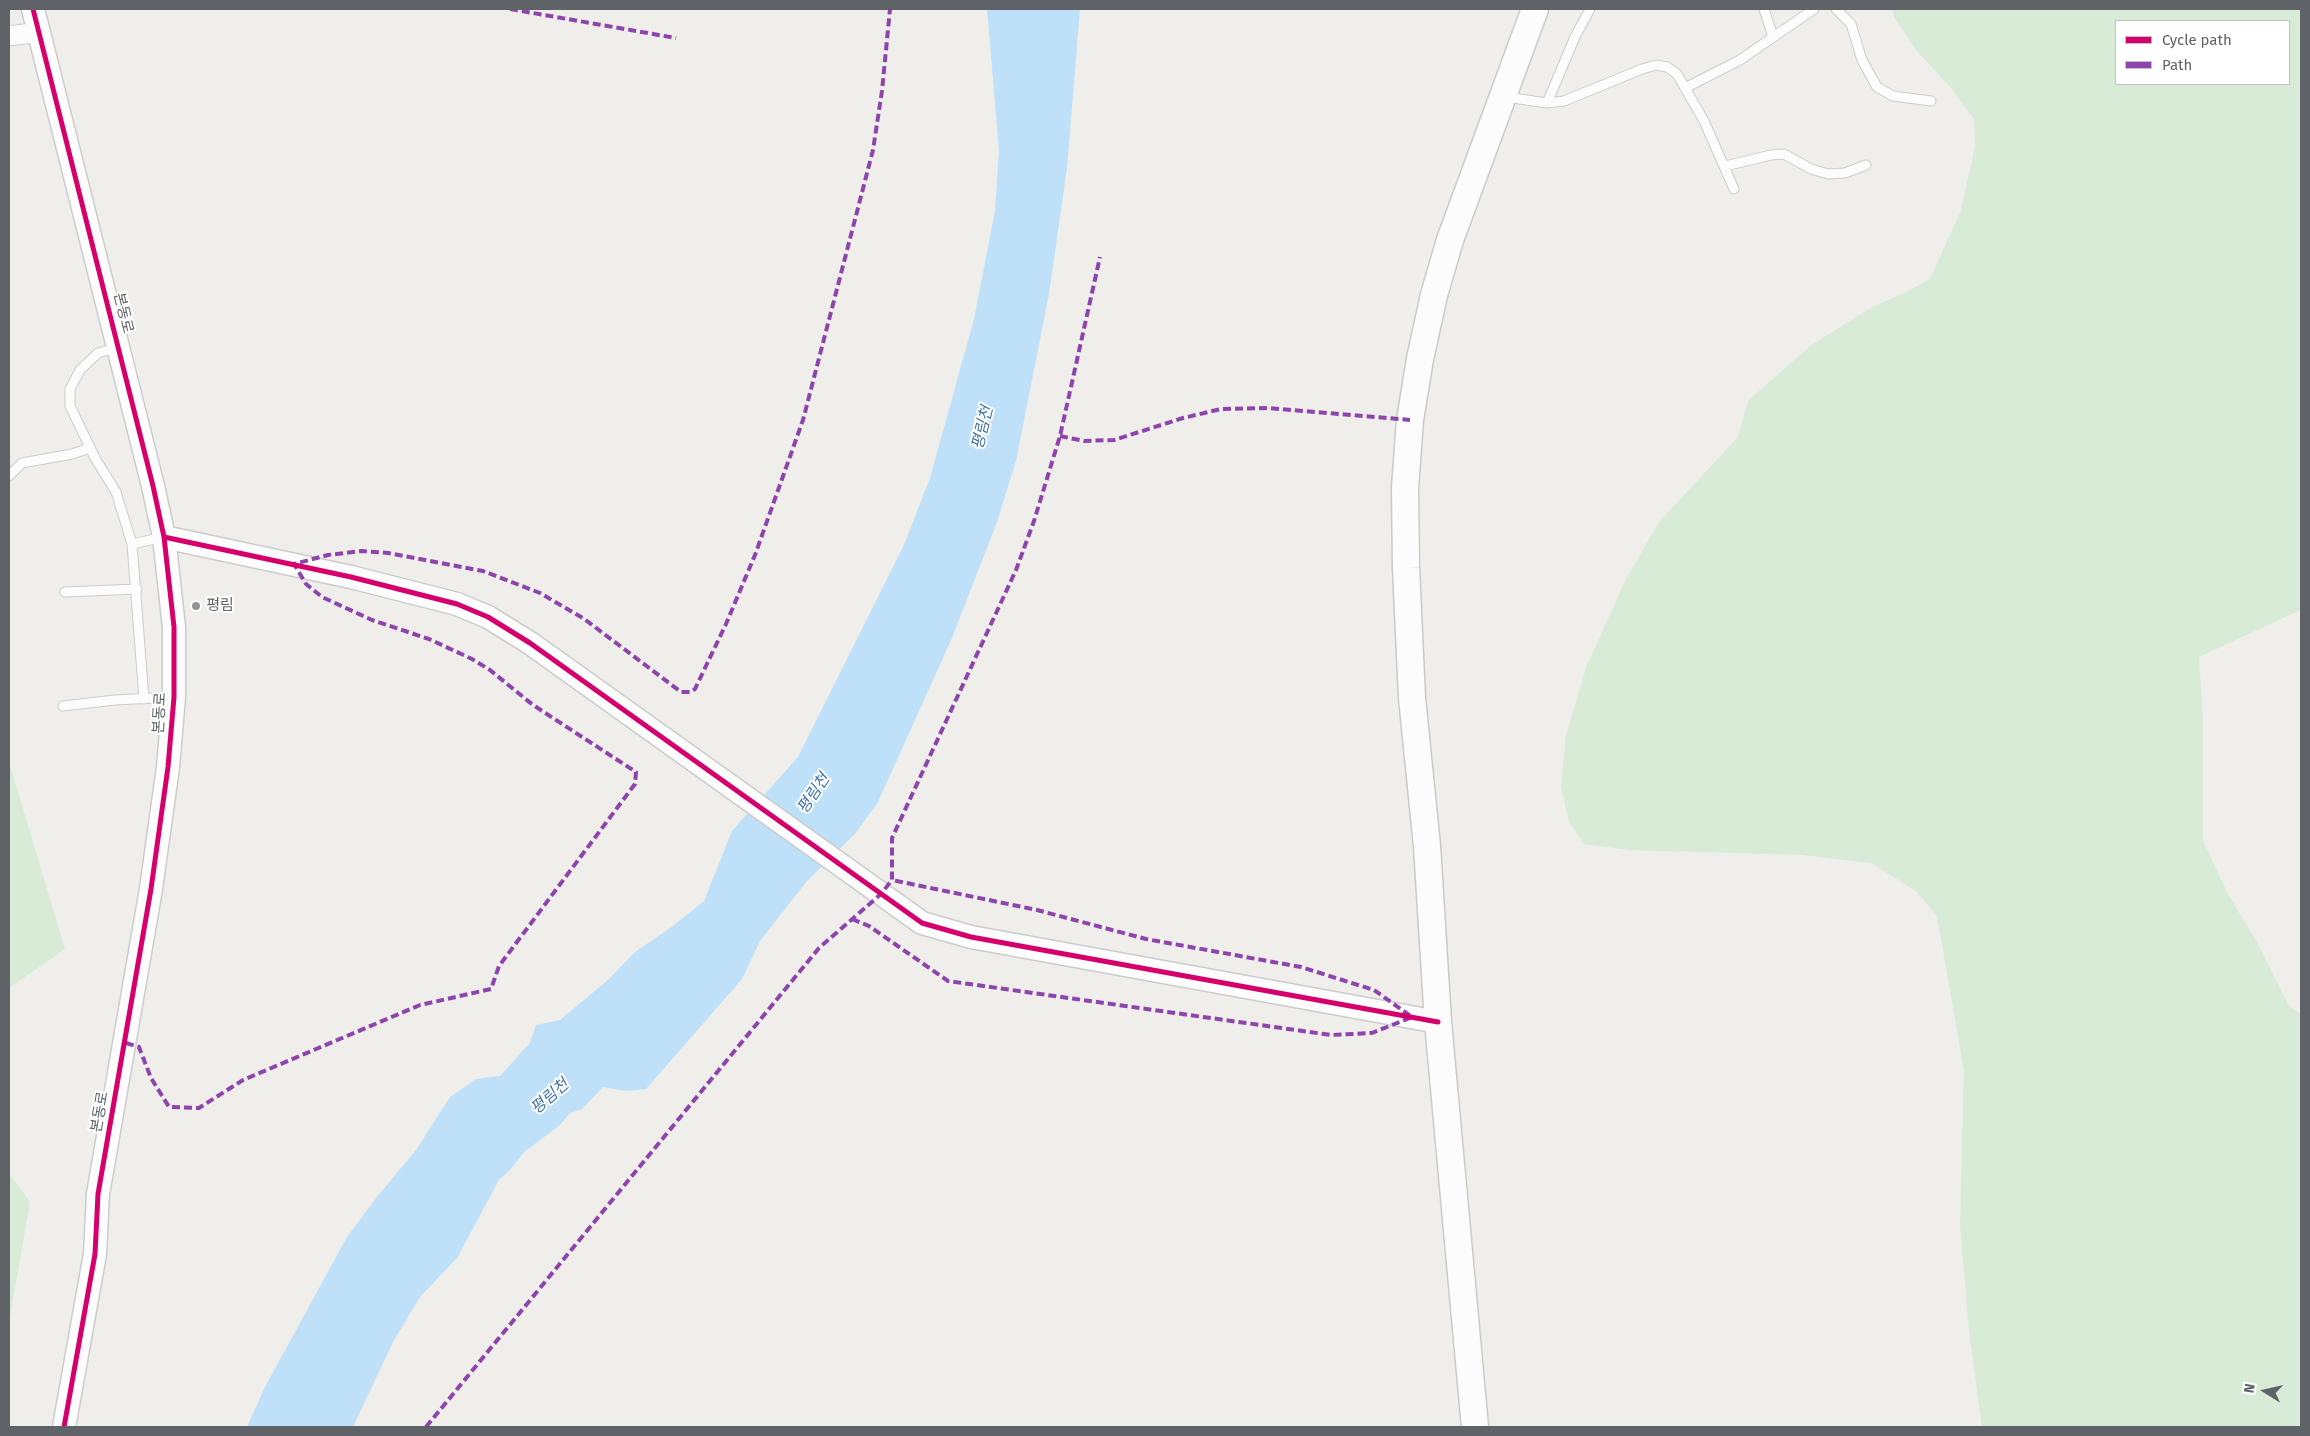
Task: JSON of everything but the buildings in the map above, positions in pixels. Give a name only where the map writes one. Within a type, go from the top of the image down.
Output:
[{"type":"main road","points":[[1475,1427],[1438,1022],[1427,846],[1412,698],[1406,568],[1405,488],[1412,411],[1420,359],[1434,295],[1450,240],[1535,9]]},
{"type":"street","name":"본동로","points":[[33,9],[119,347],[164,537],[174,627],[174,697],[170,749],[151,889],[98,1194],[94,1254],[64,1427]]},
{"type":"street","points":[[9,36],[39,32]]},
{"type":"street","points":[[164,537],[351,577],[457,604],[488,617],[530,642],[650,730],[922,923],[971,937],[1438,1022]]},
{"type":"lane","points":[[1547,103],[1575,37],[1590,9]]},
{"type":"lane","points":[[1764,9],[1773,37]]},
{"type":"lane","points":[[1685,88],[1721,71],[1814,9]]},
{"type":"lane","points":[[1836,9],[1851,24],[1862,60],[1876,87],[1893,96],[1931,101]]},
{"type":"lane","points":[[1503,96],[1547,103],[1578,97],[1642,69],[1656,65],[1668,67],[1678,74],[1725,166],[1734,189]]},
{"type":"lane","points":[[1725,166],[1771,154],[1784,154],[1804,166],[1828,174],[1845,173],[1866,165]]},
{"type":"lane","points":[[119,347],[98,353],[91,358],[74,379],[70,389],[70,406],[90,448],[116,492],[132,544],[144,698]]},
{"type":"lane","points":[[9,476],[22,463],[72,454],[90,448]]},
{"type":"lane","points":[[132,544],[164,537]]},
{"type":"lane","points":[[65,592],[137,589]]},
{"type":"lane","points":[[64,706],[174,697]]},
{"type":"green space","points":[[1893,9],[2301,9],[2301,608],[2199,657],[2203,721],[2203,841],[2228,894],[2259,946],[2289,1006],[2301,1014],[2301,1427],[1982,1427],[1969,1331],[1960,1225],[1964,1071],[1937,916],[1916,891],[1871,863],[1803,855],[1629,850],[1584,844],[1569,822],[1561,787],[1566,735],[1587,665],[1626,579],[1659,522],[1738,437],[1748,401],[1810,346],[1872,307],[1930,279],[1961,210],[1975,146],[1974,119],[1951,88],[1916,50],[1894,17]]},
{"type":"green space","points":[[9,762],[65,949],[9,988]]},
{"type":"green space","points":[[9,1173],[30,1202],[9,1323]]},
{"type":"water","name":"평림천","points":[[987,9],[1080,9],[1067,168],[1049,294],[1016,461],[997,522],[952,638],[878,802],[855,834],[807,881],[760,941],[742,979],[646,1089],[626,1091],[603,1087],[582,1109],[570,1113],[559,1126],[524,1152],[510,1170],[499,1180],[457,1258],[420,1297],[393,1342],[353,1427],[247,1427],[265,1387],[347,1237],[416,1150],[450,1097],[476,1079],[500,1076],[530,1043],[536,1025],[560,1020],[609,979],[635,952],[673,926],[704,901],[732,831],[798,757],[904,545],[930,478],[974,319],[995,211],[999,150]]},
{"type":"marked path","points":[[510,9],[676,38]]},
{"type":"marked path","points":[[126,1043],[139,1047],[151,1078],[169,1107],[199,1108],[243,1080],[420,1005],[491,989],[499,966],[635,784],[636,772],[533,705],[490,670],[472,659],[429,639],[372,620],[322,597],[306,584],[294,564],[328,555],[362,551],[388,553],[483,571],[540,593],[583,618],[681,692],[690,692],[695,689],[726,624],[755,555],[803,420],[873,150],[882,91],[890,9]]},
{"type":"marked path","points":[[426,1427],[819,948],[881,894],[892,880],[892,838],[1016,570],[1034,521],[1060,436],[1100,257]]},
{"type":"marked path","points":[[1060,436],[1084,441],[1114,440],[1183,418],[1221,409],[1268,408],[1410,420]]},
{"type":"marked path","points":[[852,919],[869,926],[948,981],[1331,1035],[1372,1033],[1412,1017],[1374,990],[1301,967],[1146,939],[1037,910],[892,880]]},
{"type":"cycle path","points":[[33,9],[153,486],[164,537],[174,627],[174,697],[168,767],[151,889],[98,1194],[95,1254],[64,1427]]},
{"type":"cycle path","points":[[164,537],[351,577],[457,604],[488,617],[530,643],[922,923],[971,937],[1438,1022]]},
{"type":"place","name":"평림","points":[[196,606]]}]
